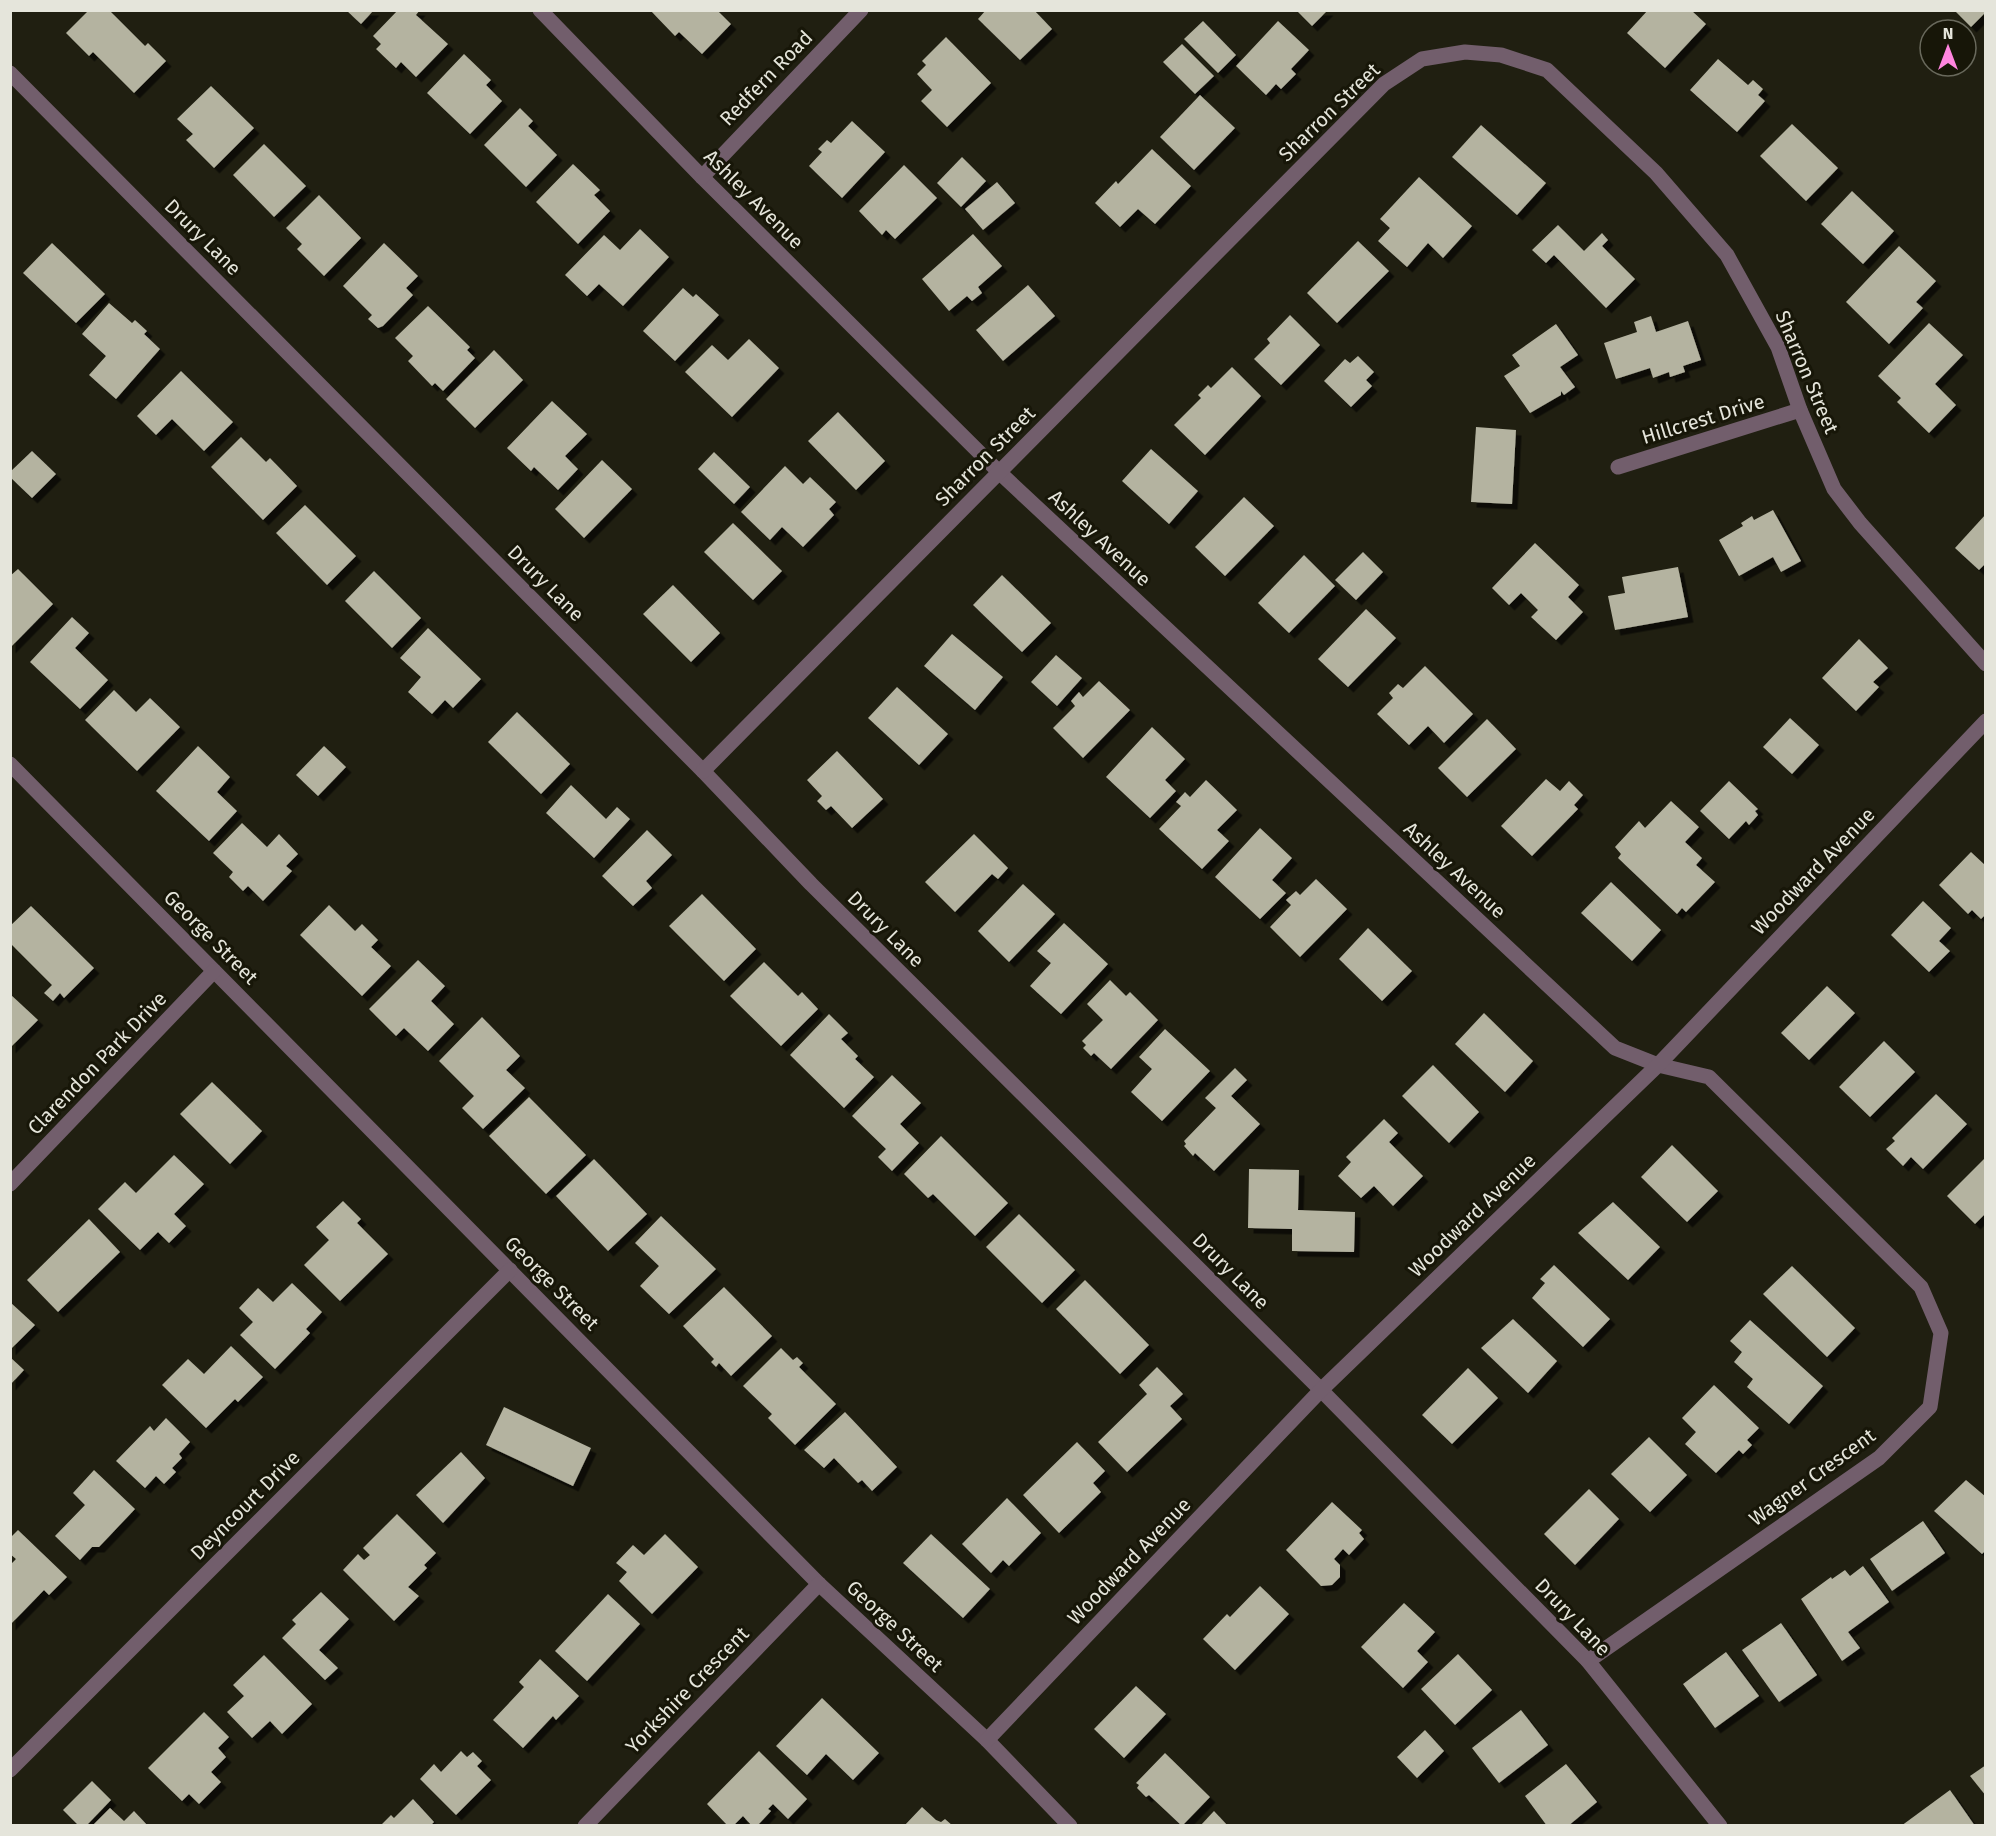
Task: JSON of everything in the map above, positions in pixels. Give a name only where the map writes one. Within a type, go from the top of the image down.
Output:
[{"type":"street","name":"Ashley Avenue","points":[[540,10],[702,177],[999,472],[1615,1048],[1658,1065]]},
{"type":"street","name":"Redfern Road","points":[[702,177],[861,10]]},
{"type":"street","name":"Sharron Street","points":[[703,771],[1384,84],[1422,59],[1465,52],[1502,55],[1547,70],[1656,173],[1727,255],[1778,347],[1800,410],[1834,489],[1860,523],[1986,664]]},
{"type":"street","name":"Drury Lane","points":[[10,73],[703,771],[811,885],[1321,1390],[1587,1661],[1720,1826]]},
{"type":"street","name":"Hillcrest Drive","points":[[1618,467],[1800,410]]},
{"type":"street","name":"Woodward Avenue","points":[[987,1740],[1321,1390],[1658,1065],[1986,721]]},
{"type":"street","name":"George Street","points":[[10,764],[819,1584],[987,1740],[1070,1826]]},
{"type":"street","name":"Clarendon Park Drive","points":[[10,1184],[214,971]]},
{"type":"street","name":"Wagner Crescent","points":[[1587,1661],[1880,1458],[1930,1407],[1941,1332],[1921,1287],[1709,1077],[1658,1065]]},
{"type":"street","name":"Deyncourt Drive","points":[[10,1770],[510,1270]]},
{"type":"street","name":"Yorkshire Crescent","points":[[585,1826],[819,1584]]},
{"type":"building","points":[[89,10],[109,10],[145,46],[148,43],[166,61],[134,93],[93,52],[89,56],[66,33]]},
{"type":"building","points":[[346,10],[374,10],[361,24]]},
{"type":"building","points":[[398,10],[420,10],[416,15],[448,44],[416,77],[401,62],[396,68],[376,49],[381,44],[373,36]]},
{"type":"building","points":[[650,10],[717,10],[731,24],[702,54],[679,32],[675,36]]},
{"type":"building","points":[[986,10],[1034,10],[1052,29],[1020,60],[978,19]]},
{"type":"building","points":[[1296,10],[1328,10],[1312,26]]},
{"type":"building","points":[[1648,10],[1691,10],[1706,24],[1665,68],[1627,33]]},
{"type":"building","points":[[1954,10],[1986,10],[1978,20],[1978,18],[1962,18]]},
{"type":"building","points":[[1203,21],[1236,55],[1218,73],[1184,39]]},
{"type":"building","points":[[1278,21],[1309,50],[1291,69],[1296,74],[1281,89],[1276,84],[1266,95],[1236,66]]},
{"type":"building","points":[[946,37],[991,83],[947,127],[921,101],[932,90],[917,74],[926,65],[922,61]]},
{"type":"building","points":[[1182,44],[1214,76],[1195,94],[1163,62]]},
{"type":"building","points":[[464,54],[491,80],[486,85],[502,101],[470,134],[427,93]]},
{"type":"building","points":[[1718,59],[1748,85],[1753,80],[1763,89],[1758,95],[1765,101],[1737,132],[1690,90]]},
{"type":"building","points":[[211,86],[254,128],[214,168],[186,140],[193,134],[177,119]]},
{"type":"building","points":[[1200,95],[1235,128],[1194,170],[1160,137]]},
{"type":"building","points":[[520,108],[533,121],[528,126],[557,155],[526,187],[484,145]]},
{"type":"building","points":[[852,121],[885,152],[842,198],[809,166],[822,152],[818,149],[827,140],[831,143]]},
{"type":"building","points":[[1792,124],[1838,168],[1806,201],[1760,156]]},
{"type":"building","points":[[1481,125],[1546,183],[1517,215],[1452,157]]},
{"type":"building","points":[[264,144],[306,186],[274,217],[233,175]]},
{"type":"building","points":[[1152,149],[1191,186],[1155,224],[1138,209],[1120,227],[1095,203],[1116,181],[1118,184]]},
{"type":"building","points":[[962,157],[986,181],[961,207],[937,183]]},
{"type":"building","points":[[573,164],[600,190],[594,195],[610,211],[578,244],[536,202]]},
{"type":"building","points":[[904,165],[937,198],[895,239],[886,230],[882,235],[859,211]]},
{"type":"building","points":[[1419,177],[1472,226],[1443,258],[1428,243],[1407,267],[1378,241],[1390,228],[1380,219]]},
{"type":"building","points":[[997,182],[1015,203],[983,230],[965,209]]},
{"type":"building","points":[[1852,191],[1894,231],[1863,264],[1821,224]]},
{"type":"building","points":[[319,195],[361,238],[324,276],[297,249],[302,244],[286,228]]},
{"type":"building","points":[[1558,225],[1584,251],[1602,233],[1608,240],[1602,246],[1635,279],[1606,308],[1554,255],[1546,263],[1532,250]]},
{"type":"building","points":[[640,229],[669,257],[623,306],[599,284],[587,296],[565,275],[604,235],[620,250]]},
{"type":"building","points":[[973,234],[1002,266],[978,287],[982,293],[972,301],[967,296],[949,311],[922,279]]},
{"type":"building","points":[[1358,241],[1389,271],[1337,323],[1307,293]]},
{"type":"building","points":[[52,243],[105,294],[76,323],[23,273]]},
{"type":"building","points":[[384,243],[418,276],[406,288],[413,295],[383,326],[378,328],[368,319],[372,315],[343,286]]},
{"type":"building","points":[[1899,246],[1936,281],[1916,302],[1923,308],[1889,344],[1846,302]]},
{"type":"building","points":[[1028,285],[1055,316],[1003,361],[976,330]]},
{"type":"building","points":[[683,288],[693,297],[696,294],[719,315],[675,361],[643,331]]},
{"type":"building","points":[[109,303],[132,323],[135,320],[147,331],[144,334],[160,349],[116,399],[89,375],[106,356],[82,334]]},
{"type":"building","points":[[428,306],[470,347],[467,350],[475,358],[443,391],[435,383],[432,386],[408,361],[413,356],[395,338]]},
{"type":"building","points":[[1290,315],[1320,345],[1281,385],[1254,359],[1270,343],[1267,339]]},
{"type":"building","points":[[1651,316],[1656,332],[1688,321],[1701,360],[1683,366],[1685,372],[1670,377],[1669,372],[1653,378],[1650,368],[1616,379],[1604,343],[1637,332],[1634,322]]},
{"type":"building","points":[[1929,323],[1963,355],[1935,384],[1956,405],[1929,433],[1897,402],[1901,398],[1878,376]]},
{"type":"building","points":[[1556,324],[1578,355],[1560,367],[1575,387],[1564,395],[1561,391],[1561,395],[1530,413],[1504,376],[1520,366],[1512,355]]},
{"type":"building","points":[[749,339],[779,368],[732,417],[685,372],[712,345],[728,360]]},
{"type":"building","points":[[494,350],[523,380],[475,428],[446,399]]},
{"type":"building","points":[[1358,356],[1374,372],[1366,380],[1372,386],[1351,407],[1324,381],[1345,359],[1350,363]]},
{"type":"building","points":[[1232,367],[1261,396],[1205,455],[1174,425],[1201,398],[1198,395],[1208,385],[1211,388]]},
{"type":"building","points":[[181,371],[233,422],[204,451],[172,419],[156,435],[137,416]]},
{"type":"building","points":[[552,401],[587,434],[565,456],[578,469],[558,490],[534,467],[531,471],[507,448]]},
{"type":"building","points":[[838,412],[885,461],[856,490],[808,441]]},
{"type":"building","points":[[1476,427],[1516,430],[1512,504],[1471,502]]},
{"type":"building","points":[[241,437],[266,462],[270,458],[297,486],[263,520],[211,467]]},
{"type":"building","points":[[1151,449],[1198,491],[1169,524],[1122,481]]},
{"type":"building","points":[[32,451],[56,474],[32,498],[10,477],[10,472]]},
{"type":"building","points":[[714,452],[750,487],[734,504],[698,469]]},
{"type":"building","points":[[602,460],[632,489],[584,538],[555,509]]},
{"type":"building","points":[[785,466],[803,484],[810,477],[836,502],[829,509],[834,515],[803,547],[782,527],[770,540],[741,512]]},
{"type":"building","points":[[1244,497],[1274,526],[1225,576],[1195,547]]},
{"type":"building","points":[[305,505],[356,556],[327,585],[276,533]]},
{"type":"building","points":[[1773,510],[1801,561],[1781,572],[1773,557],[1739,576],[1719,540],[1743,526],[1741,523],[1752,516],[1754,520]]},
{"type":"building","points":[[1986,514],[1986,563],[1979,570],[1955,548]]},
{"type":"building","points":[[733,523],[782,571],[753,600],[704,552]]},
{"type":"building","points":[[1535,543],[1579,585],[1568,597],[1583,612],[1556,640],[1531,617],[1538,610],[1521,593],[1509,605],[1492,588]]},
{"type":"building","points":[[1363,552],[1383,572],[1356,600],[1335,580]]},
{"type":"building","points":[[1304,555],[1335,586],[1289,633],[1258,603]]},
{"type":"building","points":[[1678,567],[1688,617],[1615,630],[1608,596],[1625,593],[1622,577]]},
{"type":"building","points":[[18,569],[53,604],[10,648],[10,576]]},
{"type":"building","points":[[374,571],[421,618],[392,648],[345,601]]},
{"type":"building","points":[[1002,575],[1051,623],[1022,652],[973,605]]},
{"type":"building","points":[[673,585],[720,633],[691,662],[643,614]]},
{"type":"building","points":[[1366,609],[1396,638],[1348,687],[1318,659]]},
{"type":"building","points":[[72,617],[89,633],[75,648],[108,680],[80,709],[30,662]]},
{"type":"building","points":[[428,628],[481,679],[453,708],[445,700],[432,714],[408,692],[421,677],[400,658]]},
{"type":"building","points":[[952,634],[1003,677],[975,710],[924,666]]},
{"type":"building","points":[[1859,639],[1888,668],[1873,682],[1879,687],[1856,711],[1822,678]]},
{"type":"building","points":[[1056,655],[1082,678],[1057,706],[1031,682]]},
{"type":"building","points":[[1425,666],[1473,714],[1444,743],[1428,726],[1409,745],[1377,714],[1393,698],[1389,693],[1398,684],[1403,688]]},
{"type":"building","points":[[1099,681],[1130,710],[1083,758],[1053,728],[1075,706],[1071,701],[1079,692],[1083,697]]},
{"type":"building","points":[[897,687],[948,734],[919,765],[868,718]]},
{"type":"building","points":[[114,690],[136,712],[150,698],[180,727],[137,771],[85,720]]},
{"type":"building","points":[[517,712],[570,764],[541,794],[488,742]]},
{"type":"building","points":[[1790,718],[1819,745],[1792,774],[1763,747]]},
{"type":"building","points":[[1487,719],[1516,749],[1467,797],[1438,768]]},
{"type":"building","points":[[1152,727],[1185,759],[1165,780],[1176,791],[1150,818],[1106,777]]},
{"type":"building","points":[[198,746],[230,777],[217,792],[237,811],[209,841],[156,791]]},
{"type":"building","points":[[324,746],[346,767],[318,796],[296,775]]},
{"type":"building","points":[[837,751],[883,799],[852,828],[831,806],[826,810],[817,801],[822,796],[807,780]]},
{"type":"building","points":[[1546,779],[1560,791],[1569,781],[1583,795],[1574,805],[1578,809],[1532,856],[1501,826]]},
{"type":"building","points":[[1206,780],[1237,810],[1217,830],[1229,841],[1202,869],[1159,829],[1181,806],[1176,802],[1185,792],[1190,797]]},
{"type":"building","points":[[1729,781],[1758,809],[1755,811],[1758,815],[1749,825],[1746,821],[1729,839],[1700,811]]},
{"type":"building","points":[[571,785],[606,819],[617,807],[630,819],[594,858],[546,813]]},
{"type":"building","points":[[1671,801],[1699,827],[1685,842],[1702,858],[1696,865],[1715,882],[1686,912],[1682,908],[1677,914],[1618,858],[1621,854],[1615,847],[1639,821],[1645,828]]},
{"type":"building","points":[[242,823],[267,847],[279,834],[298,854],[286,866],[292,871],[263,901],[248,886],[243,891],[229,877],[233,872],[213,853]]},
{"type":"building","points":[[1260,828],[1292,858],[1272,880],[1286,893],[1260,919],[1215,877]]},
{"type":"building","points":[[647,830],[672,855],[646,881],[652,888],[633,906],[602,876]]},
{"type":"building","points":[[974,834],[1008,868],[998,879],[992,874],[955,912],[925,882]]},
{"type":"building","points":[[1971,852],[1986,866],[1986,914],[1981,919],[1972,910],[1968,914],[1939,885]]},
{"type":"building","points":[[1316,879],[1347,909],[1300,957],[1270,927],[1291,905],[1286,900],[1296,891],[1300,895]]},
{"type":"building","points":[[1611,882],[1661,930],[1632,961],[1581,913]]},
{"type":"building","points":[[1023,884],[1055,914],[1009,962],[978,931]]},
{"type":"building","points":[[702,894],[756,949],[724,981],[669,926]]},
{"type":"building","points":[[1923,901],[1951,928],[1939,941],[1950,951],[1929,972],[1891,935]]},
{"type":"building","points":[[329,905],[355,931],[362,924],[378,940],[371,947],[391,966],[362,996],[300,935]]},
{"type":"building","points":[[31,906],[94,968],[64,998],[60,993],[53,1001],[44,993],[52,985],[10,943],[10,926]]},
{"type":"building","points":[[1064,923],[1108,964],[1061,1014],[1030,986],[1051,963],[1037,951]]},
{"type":"building","points":[[1368,928],[1412,971],[1382,1001],[1339,959]]},
{"type":"building","points":[[418,960],[445,986],[431,1001],[454,1024],[428,1051],[404,1028],[396,1036],[369,1009]]},
{"type":"building","points":[[764,962],[798,996],[802,992],[818,1009],[781,1046],[730,996]]},
{"type":"building","points":[[1110,980],[1126,996],[1130,992],[1158,1020],[1111,1069],[1094,1053],[1091,1056],[1083,1048],[1086,1045],[1082,1041],[1103,1020],[1087,1004]]},
{"type":"building","points":[[1827,986],[1855,1013],[1809,1060],[1781,1033]]},
{"type":"building","points":[[10,994],[38,1020],[10,1048]]},
{"type":"building","points":[[1484,1013],[1533,1061],[1505,1092],[1455,1044]]},
{"type":"building","points":[[829,1014],[848,1033],[841,1039],[858,1056],[855,1059],[874,1077],[844,1108],[790,1055]]},
{"type":"building","points":[[482,1017],[520,1056],[506,1070],[525,1088],[483,1129],[462,1108],[474,1096],[439,1061]]},
{"type":"building","points":[[1165,1029],[1210,1071],[1162,1121],[1131,1092],[1152,1069],[1139,1057]]},
{"type":"building","points":[[1884,1041],[1915,1072],[1870,1117],[1839,1087]]},
{"type":"building","points":[[1433,1065],[1479,1112],[1449,1143],[1402,1096]]},
{"type":"building","points":[[1235,1068],[1247,1080],[1231,1096],[1260,1124],[1214,1171],[1195,1153],[1193,1156],[1184,1146],[1186,1144],[1184,1141],[1216,1108],[1205,1098]]},
{"type":"building","points":[[892,1075],[921,1103],[900,1124],[919,1143],[892,1171],[878,1157],[886,1149],[852,1116]]},
{"type":"building","points":[[212,1082],[262,1131],[230,1164],[180,1114]]},
{"type":"building","points":[[1936,1094],[1967,1124],[1923,1169],[1911,1157],[1903,1166],[1886,1149],[1895,1141],[1892,1138]]},
{"type":"building","points":[[529,1097],[586,1155],[546,1194],[489,1136]]},
{"type":"building","points":[[1384,1119],[1398,1133],[1389,1142],[1423,1176],[1393,1206],[1374,1186],[1361,1198],[1338,1176],[1351,1162],[1346,1157]]},
{"type":"building","points":[[941,1136],[1008,1203],[975,1236],[933,1194],[928,1198],[904,1174]]},
{"type":"building","points":[[1672,1145],[1718,1191],[1687,1222],[1641,1177]]},
{"type":"building","points":[[174,1155],[204,1184],[174,1214],[186,1226],[169,1243],[158,1232],[140,1250],[98,1209],[125,1182],[136,1193]]},
{"type":"building","points":[[1986,1157],[1986,1213],[1975,1224],[1947,1196]]},
{"type":"building","points":[[594,1159],[647,1214],[608,1251],[556,1196]]},
{"type":"building","points":[[1249,1169],[1299,1170],[1298,1210],[1355,1212],[1354,1252],[1292,1251],[1292,1229],[1248,1228]]},
{"type":"building","points":[[343,1201],[361,1219],[357,1223],[388,1254],[340,1301],[304,1265],[329,1240],[316,1227]]},
{"type":"building","points":[[1613,1202],[1660,1247],[1628,1280],[1578,1233]]},
{"type":"building","points":[[1019,1214],[1075,1270],[1042,1303],[986,1247]]},
{"type":"building","points":[[661,1216],[716,1269],[669,1314],[640,1286],[659,1266],[635,1243]]},
{"type":"building","points":[[89,1219],[120,1252],[58,1312],[27,1280]]},
{"type":"building","points":[[1554,1265],[1610,1319],[1583,1347],[1532,1298],[1545,1283],[1540,1279]]},
{"type":"building","points":[[1792,1266],[1855,1328],[1827,1357],[1763,1294]]},
{"type":"building","points":[[1085,1280],[1149,1345],[1120,1374],[1056,1309]]},
{"type":"building","points":[[292,1283],[322,1312],[306,1329],[310,1333],[275,1369],[240,1335],[253,1322],[239,1308],[258,1288],[273,1302]]},
{"type":"building","points":[[724,1287],[772,1336],[731,1376],[719,1363],[716,1367],[711,1362],[714,1359],[683,1326]]},
{"type":"building","points":[[10,1302],[35,1325],[10,1350]]},
{"type":"building","points":[[1513,1319],[1557,1361],[1528,1393],[1481,1348]]},
{"type":"building","points":[[1750,1320],[1823,1386],[1789,1424],[1747,1387],[1753,1379],[1734,1362],[1742,1352],[1730,1341]]},
{"type":"building","points":[[231,1346],[263,1377],[238,1402],[235,1399],[206,1428],[162,1385],[188,1359],[204,1374]]},
{"type":"building","points":[[781,1348],[793,1360],[797,1357],[803,1363],[799,1367],[836,1404],[795,1445],[768,1418],[772,1414],[743,1386]]},
{"type":"building","points":[[10,1357],[24,1370],[10,1385]]},
{"type":"building","points":[[1157,1367],[1183,1394],[1170,1406],[1182,1419],[1127,1472],[1098,1442],[1147,1394],[1139,1385]]},
{"type":"building","points":[[1468,1368],[1498,1398],[1452,1444],[1422,1415]]},
{"type":"building","points":[[1714,1385],[1759,1428],[1747,1440],[1752,1445],[1743,1454],[1739,1450],[1716,1473],[1685,1444],[1696,1432],[1682,1418]]},
{"type":"building","points":[[504,1407],[591,1448],[573,1486],[486,1445]]},
{"type":"building","points":[[845,1412],[897,1467],[872,1491],[862,1480],[858,1483],[834,1458],[824,1468],[804,1450]]},
{"type":"building","points":[[166,1418],[190,1442],[179,1454],[182,1458],[172,1468],[176,1472],[164,1484],[156,1476],[145,1488],[116,1461],[150,1426],[154,1431]]},
{"type":"building","points":[[1649,1437],[1687,1475],[1650,1512],[1611,1474]]},
{"type":"building","points":[[1077,1442],[1105,1471],[1093,1483],[1101,1492],[1059,1533],[1023,1495]]},
{"type":"building","points":[[461,1452],[485,1478],[443,1523],[416,1495]]},
{"type":"building","points":[[94,1470],[135,1509],[99,1547],[92,1547],[80,1560],[55,1536],[85,1505],[73,1493]]},
{"type":"building","points":[[1966,1480],[1986,1497],[1986,1550],[1982,1554],[1934,1511]]},
{"type":"building","points":[[1589,1489],[1619,1519],[1575,1565],[1544,1534]]},
{"type":"building","points":[[1007,1498],[1041,1533],[1009,1566],[1003,1560],[991,1573],[962,1544]]},
{"type":"building","points":[[1332,1502],[1362,1530],[1359,1533],[1364,1539],[1349,1555],[1343,1549],[1334,1559],[1340,1565],[1340,1577],[1332,1585],[1321,1586],[1286,1550]]},
{"type":"building","points":[[397,1514],[436,1553],[424,1565],[427,1568],[408,1587],[419,1596],[394,1621],[343,1570],[358,1554],[364,1560],[370,1555],[363,1548]]},
{"type":"building","points":[[1923,1521],[1945,1553],[1892,1591],[1870,1559]]},
{"type":"building","points":[[18,1530],[67,1577],[49,1595],[44,1590],[10,1625],[10,1565],[16,1559],[10,1554],[10,1538]]},
{"type":"building","points":[[665,1534],[698,1567],[652,1614],[619,1581],[627,1572],[616,1563],[633,1545],[644,1555]]},
{"type":"building","points":[[931,1534],[990,1589],[963,1618],[903,1563]]},
{"type":"building","points":[[1863,1566],[1889,1602],[1848,1632],[1860,1648],[1842,1661],[1801,1599],[1831,1577],[1832,1579],[1845,1570],[1850,1576]]},
{"type":"building","points":[[1260,1586],[1289,1614],[1235,1670],[1203,1639],[1227,1614],[1230,1617]]},
{"type":"building","points":[[321,1592],[349,1619],[319,1650],[338,1668],[325,1680],[282,1638],[296,1624],[292,1620]]},
{"type":"building","points":[[608,1594],[640,1624],[587,1681],[555,1651]]},
{"type":"building","points":[[1404,1603],[1435,1632],[1417,1651],[1428,1662],[1403,1688],[1361,1647]]},
{"type":"building","points":[[1781,1623],[1817,1675],[1779,1702],[1742,1650]]},
{"type":"building","points":[[1726,1652],[1759,1696],[1715,1728],[1683,1684]]},
{"type":"building","points":[[1458,1654],[1492,1690],[1455,1725],[1421,1689]]},
{"type":"building","points":[[264,1655],[312,1704],[282,1734],[270,1721],[252,1738],[227,1712],[244,1696],[233,1685]]},
{"type":"building","points":[[540,1659],[579,1696],[556,1720],[553,1716],[523,1748],[493,1720],[524,1687],[519,1682]]},
{"type":"building","points":[[1136,1686],[1166,1714],[1124,1758],[1094,1729]]},
{"type":"building","points":[[822,1698],[879,1753],[853,1780],[826,1754],[807,1775],[776,1746]]},
{"type":"building","points":[[1521,1710],[1548,1745],[1499,1783],[1472,1748]]},
{"type":"building","points":[[204,1712],[229,1737],[218,1748],[226,1757],[211,1772],[221,1782],[199,1804],[189,1794],[182,1801],[148,1768]]},
{"type":"building","points":[[1425,1730],[1444,1751],[1417,1778],[1397,1757]]},
{"type":"building","points":[[461,1751],[467,1757],[473,1752],[482,1761],[477,1766],[491,1780],[456,1815],[420,1779],[434,1764],[441,1772]]},
{"type":"building","points":[[759,1751],[807,1799],[788,1819],[773,1804],[768,1809],[771,1811],[757,1826],[752,1826],[743,1816],[733,1826],[728,1826],[707,1804]]},
{"type":"building","points":[[1165,1753],[1210,1797],[1182,1826],[1149,1795],[1146,1797],[1137,1788],[1139,1785],[1136,1783]]},
{"type":"building","points":[[1566,1764],[1597,1802],[1568,1826],[1547,1826],[1525,1796]]},
{"type":"building","points":[[1986,1765],[1986,1796],[1970,1776]]},
{"type":"building","points":[[92,1781],[111,1800],[86,1826],[79,1826],[63,1810]]},
{"type":"building","points":[[1950,1790],[1975,1826],[1901,1826]]},
{"type":"building","points":[[413,1799],[434,1822],[430,1826],[380,1826],[391,1815],[394,1818]]},
{"type":"building","points":[[922,1807],[936,1820],[941,1822],[945,1819],[953,1826],[904,1826]]},
{"type":"building","points":[[110,1808],[124,1821],[134,1811],[148,1826],[92,1826]]},
{"type":"building","points":[[1214,1811],[1228,1826],[1200,1826]]}]
